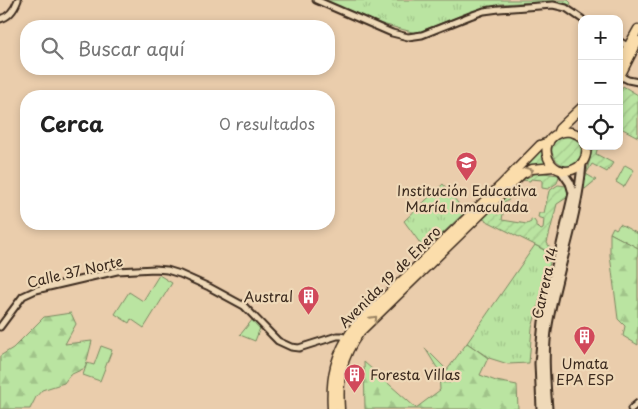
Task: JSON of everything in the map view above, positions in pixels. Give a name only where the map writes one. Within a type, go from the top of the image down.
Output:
[{"type":"main road","points":[[621,60],[638,30]]},
{"type":"main road","points":[[623,71],[638,41]]},
{"type":"main road","name":"Avenida 19 de Enero","points":[[340,409],[339,389],[341,373],[354,328],[540,145],[549,142],[559,129],[578,111]]},
{"type":"main road","points":[[557,134],[572,132],[578,136]]},
{"type":"main road","points":[[549,142],[547,153],[549,161],[558,168]]},
{"type":"main road","points":[[582,163],[587,150]]},
{"type":"main road","name":"Avenida 19 de Enero","points":[[332,409],[331,389],[333,372],[338,356],[350,341],[522,174],[532,169],[558,168],[573,170],[582,163]]},
{"type":"main road","name":"Carrera 14","points":[[548,409],[545,364],[548,323],[579,193],[582,163]]},
{"type":"main road","name":"Carrera 14","points":[[541,409],[538,364],[542,322],[573,193],[570,183],[558,168]]},
{"type":"street","points":[[0,19],[10,13],[18,0]]},
{"type":"street","points":[[316,0],[392,33],[408,37],[422,35],[484,11],[499,8],[553,5],[566,8],[578,16]]},
{"type":"street","points":[[623,43],[629,47]]},
{"type":"street","points":[[623,78],[638,82]]},
{"type":"street","name":"Calle 37 Norte","points":[[0,327],[23,296],[36,290],[116,271],[155,269],[180,274],[244,306],[278,341],[291,348],[299,348],[337,336],[342,336],[350,341]]},
{"type":"street","points":[[631,409],[638,403]]},
{"type":"green space","points":[[324,0],[568,0],[571,3],[570,5],[561,2],[500,4],[473,11],[416,33],[382,24]]},
{"type":"green space","points":[[623,86],[638,95],[638,137],[623,129]]},
{"type":"green space","points":[[569,136],[578,141],[578,150],[582,150],[582,153],[576,164],[569,167],[562,165],[556,160],[552,147],[556,141]]},
{"type":"green space","points":[[543,149],[546,165],[531,167],[353,338],[350,336],[358,326]]},
{"type":"green space","points":[[592,150],[597,150],[596,154],[613,163],[607,172],[592,164],[587,173]]},
{"type":"green space","points":[[625,165],[634,170],[624,187],[616,182]]},
{"type":"green space","points":[[536,173],[558,175],[557,183],[548,189],[542,188],[542,180],[522,180]]},
{"type":"green space","points":[[586,174],[596,180],[585,189],[583,188]]},
{"type":"green space","points":[[443,184],[465,212],[425,250],[404,221]]},
{"type":"green space","points":[[519,184],[518,191],[513,193],[512,198],[509,197],[508,201],[505,201],[502,220],[527,224],[531,222],[531,219],[536,223],[536,227],[541,230],[543,229],[544,219],[538,217],[539,213],[544,213],[549,191],[558,185],[567,186],[568,197],[557,204],[547,243],[553,252],[549,252],[483,219]]},
{"type":"green space","points":[[620,224],[638,234],[638,248],[610,233],[613,227],[616,229]]},
{"type":"green space","points":[[610,233],[638,248],[638,345],[623,336],[625,326],[618,319],[610,255]]},
{"type":"green space","points":[[535,245],[549,253],[551,259],[532,328],[529,363],[508,364],[489,358],[467,343]]},
{"type":"green space","points":[[159,275],[172,283],[144,328],[131,319],[129,323],[115,314],[129,292],[143,301]]},
{"type":"green space","points":[[71,313],[76,324],[65,344],[92,341],[85,368],[70,375],[64,383],[42,390],[30,409],[0,409],[0,356],[13,348],[44,317]]},
{"type":"green space","points":[[253,319],[260,328],[255,341],[240,335]]},
{"type":"green space","points":[[467,343],[488,358],[480,375],[496,381],[517,385],[518,409],[365,409],[364,362],[416,408],[440,390],[439,371],[425,348],[447,370]]},
{"type":"green space","points":[[101,346],[112,350],[100,381],[83,375],[87,363],[94,365]]},
{"type":"place","name":"Institución Educativa María Inmaculada","points":[[467,182]]},
{"type":"place","name":"Austral","points":[[309,316]]},
{"type":"place","name":"Umata EPA ESP","points":[[585,355]]},
{"type":"place","name":"Foresta Villas","points":[[354,394]]}]
